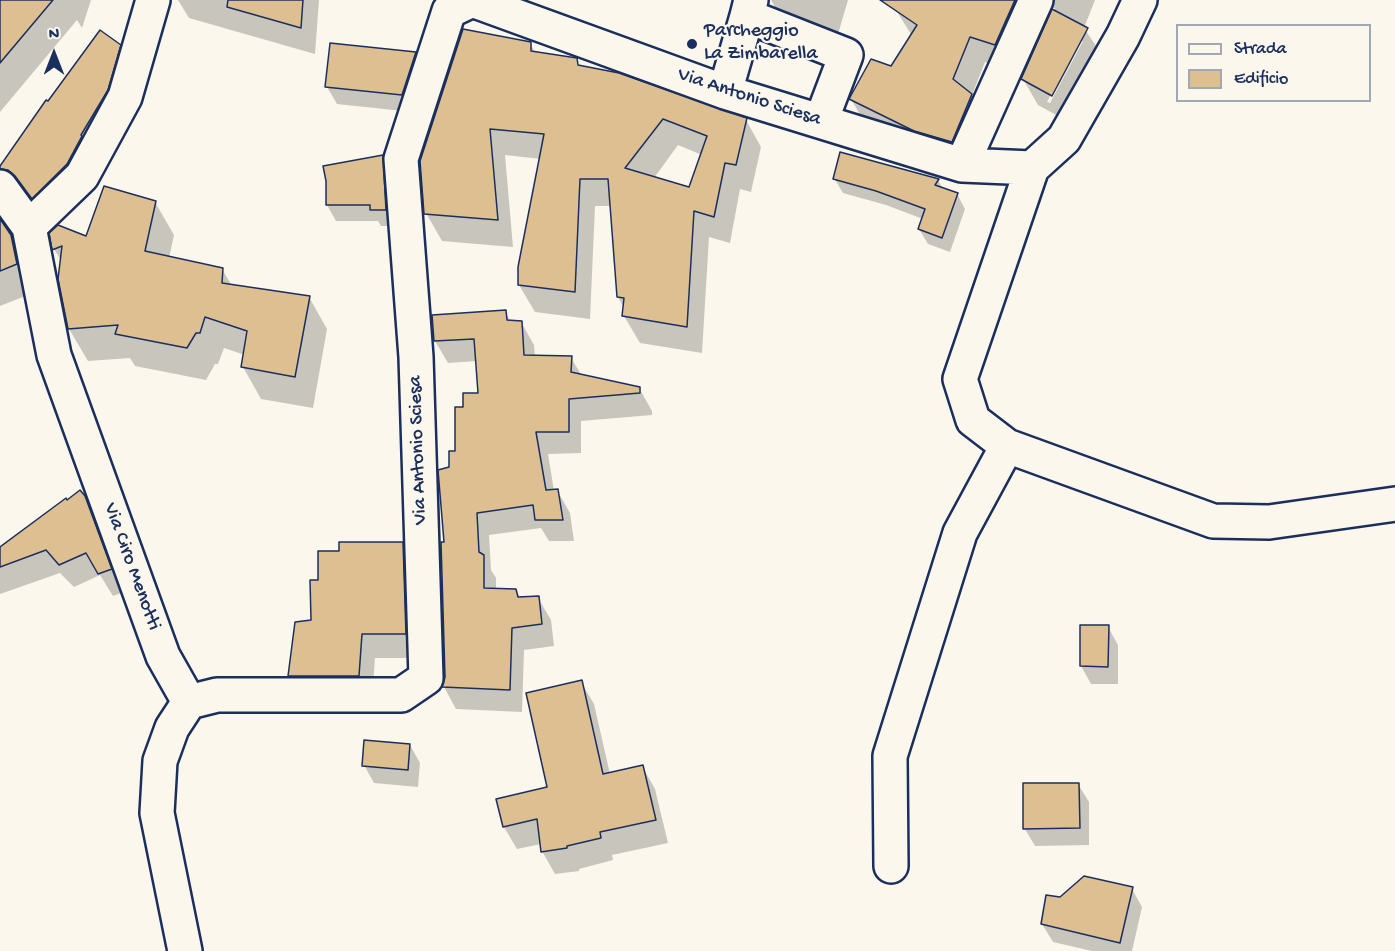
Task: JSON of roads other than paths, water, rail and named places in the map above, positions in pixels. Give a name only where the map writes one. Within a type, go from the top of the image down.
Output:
[{"type":"street","points":[[29,227],[81,176],[125,97],[153,0]]},
{"type":"street","name":"Via Antonio Sciesa","points":[[189,702],[217,695],[401,695],[426,678],[416,357],[401,159],[449,11],[472,0],[726,92],[962,165],[1032,168]]},
{"type":"street","points":[[962,165],[1036,0]]},
{"type":"street","points":[[1140,0],[1123,36],[1064,139],[1032,168],[960,379],[973,420],[1007,446],[1213,521],[1269,522],[1395,504]]},
{"type":"street","points":[[726,92],[749,8],[846,55],[821,122]]},
{"type":"street","name":"Via Ciro Menotti","points":[[0,186],[29,227],[54,355],[163,656],[189,702]]},
{"type":"street","points":[[891,866],[890,756],[960,533],[1007,446]]},
{"type":"street","points":[[185,951],[157,813],[160,760],[171,728],[189,702]]},
{"type":"place","name":"Parcheggio La Zimbarella","points":[[692,44]]}]
